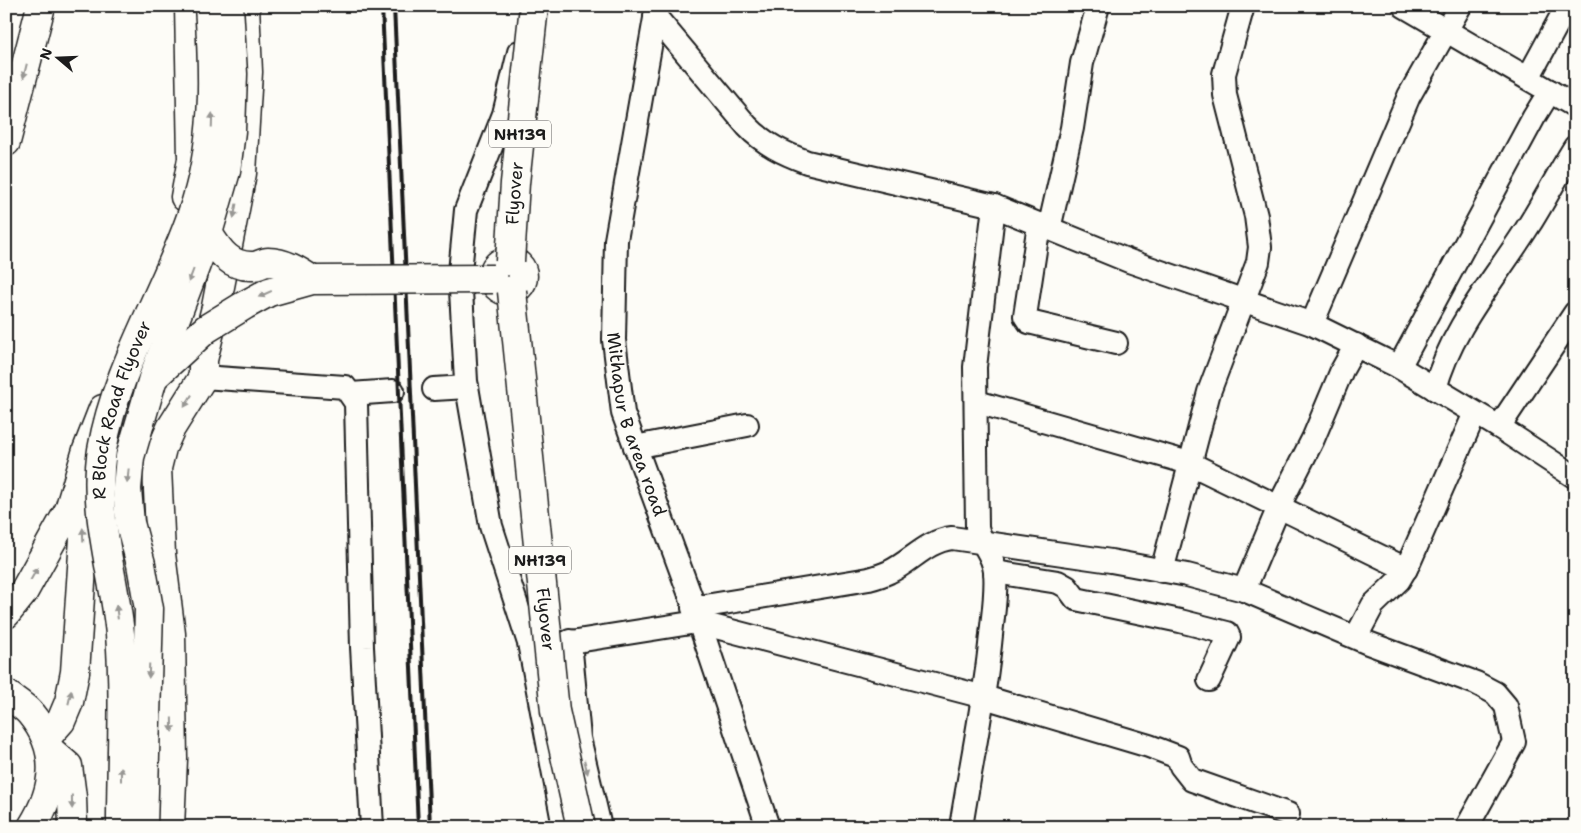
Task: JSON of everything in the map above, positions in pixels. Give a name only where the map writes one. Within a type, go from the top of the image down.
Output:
[{"type":"main road","points":[[6,142],[38,19],[60,6]]},
{"type":"main road","name":"R Block Road Flyover","points":[[128,826],[120,634],[103,522],[102,453],[108,420],[119,386],[189,222],[205,169],[212,128],[210,6]]},
{"type":"main road","name":"R Block Road Flyover","points":[[128,826],[149,609],[141,564],[130,522],[127,490],[130,457],[153,378],[208,233],[226,171],[231,131],[233,74],[229,6]]},
{"type":"main road","name":"Flyover","points":[[534,6],[505,277],[555,711],[581,827]]},
{"type":"main road","points":[[6,614],[23,593],[69,510],[96,426],[169,251],[184,204],[192,159],[189,19],[246,18],[248,72],[242,173],[216,307],[203,360],[203,377],[171,428],[161,452],[157,468],[171,653],[173,759],[170,827]]},
{"type":"main road","points":[[208,233],[218,250],[230,261],[255,266],[267,261],[296,269],[312,280]]},
{"type":"main road","points":[[153,378],[206,329],[270,292],[312,280],[505,277]]},
{"type":"main road","points":[[96,426],[161,452]]},
{"type":"main road","points":[[32,827],[46,805],[52,779],[48,745],[69,702],[75,672],[84,538],[79,477]]},
{"type":"main road","points":[[6,694],[30,713],[48,745],[68,766],[73,827]]},
{"type":"street","points":[[522,6],[519,54],[504,114],[466,210],[460,272],[467,387],[491,526],[530,649],[564,827]]},
{"type":"street","points":[[519,54],[542,6]]},
{"type":"street","points":[[1098,6],[1082,63],[1072,128],[1044,226],[1025,316],[1029,322],[1116,343]]},
{"type":"street","points":[[1162,571],[1209,392],[1242,299],[1258,262],[1260,247],[1256,216],[1225,95],[1224,74],[1243,6]]},
{"type":"street","points":[[1404,6],[1575,106]]},
{"type":"street","points":[[1312,324],[1410,96],[1460,6]]},
{"type":"street","points":[[1528,78],[1567,6]]},
{"type":"street","points":[[656,11],[747,126],[769,145],[807,162],[994,206],[1130,260],[1312,324],[1399,367],[1499,427],[1575,477]]},
{"type":"street","name":"Mithapur B area road","points":[[656,11],[616,240],[614,340],[623,413],[768,827]]},
{"type":"street","points":[[1399,367],[1534,117],[1550,91]]},
{"type":"street","points":[[1435,389],[1441,365],[1458,334],[1529,226],[1575,147]]},
{"type":"street","points":[[961,827],[984,697],[995,572],[989,551],[980,541],[977,527],[977,348],[994,206]]},
{"type":"street","points":[[1499,427],[1575,313]]},
{"type":"street","points":[[1244,590],[1278,508],[1313,439],[1342,370],[1356,345]]},
{"type":"street","points":[[203,377],[326,384],[345,387],[356,403],[362,648],[372,827]]},
{"type":"street","points":[[434,389],[467,387]]},
{"type":"street","points":[[351,394],[393,391]]},
{"type":"street","points":[[977,402],[1189,463],[1406,569]]},
{"type":"street","points":[[1356,637],[1373,605],[1399,580],[1406,569],[1475,413]]},
{"type":"street","points":[[635,447],[747,426]]},
{"type":"street","points":[[530,649],[869,579],[889,572],[930,544],[941,539],[980,541],[1081,556],[1162,571],[1244,590],[1356,637],[1476,683],[1495,693],[1506,706],[1514,742],[1467,827]]},
{"type":"street","points":[[995,572],[1058,582],[1067,587],[1076,599],[1180,620],[1227,633],[1229,637],[1209,680]]},
{"type":"street","points":[[695,615],[1149,746],[1178,757],[1181,766],[1192,780],[1288,814]]},
{"type":"street","points":[[570,641],[579,738],[600,827]]},
{"type":"street","points":[[543,724],[577,719]]},
{"type":"railway","points":[[382,6],[418,827]]},
{"type":"railway","points":[[394,6],[430,827]]}]
